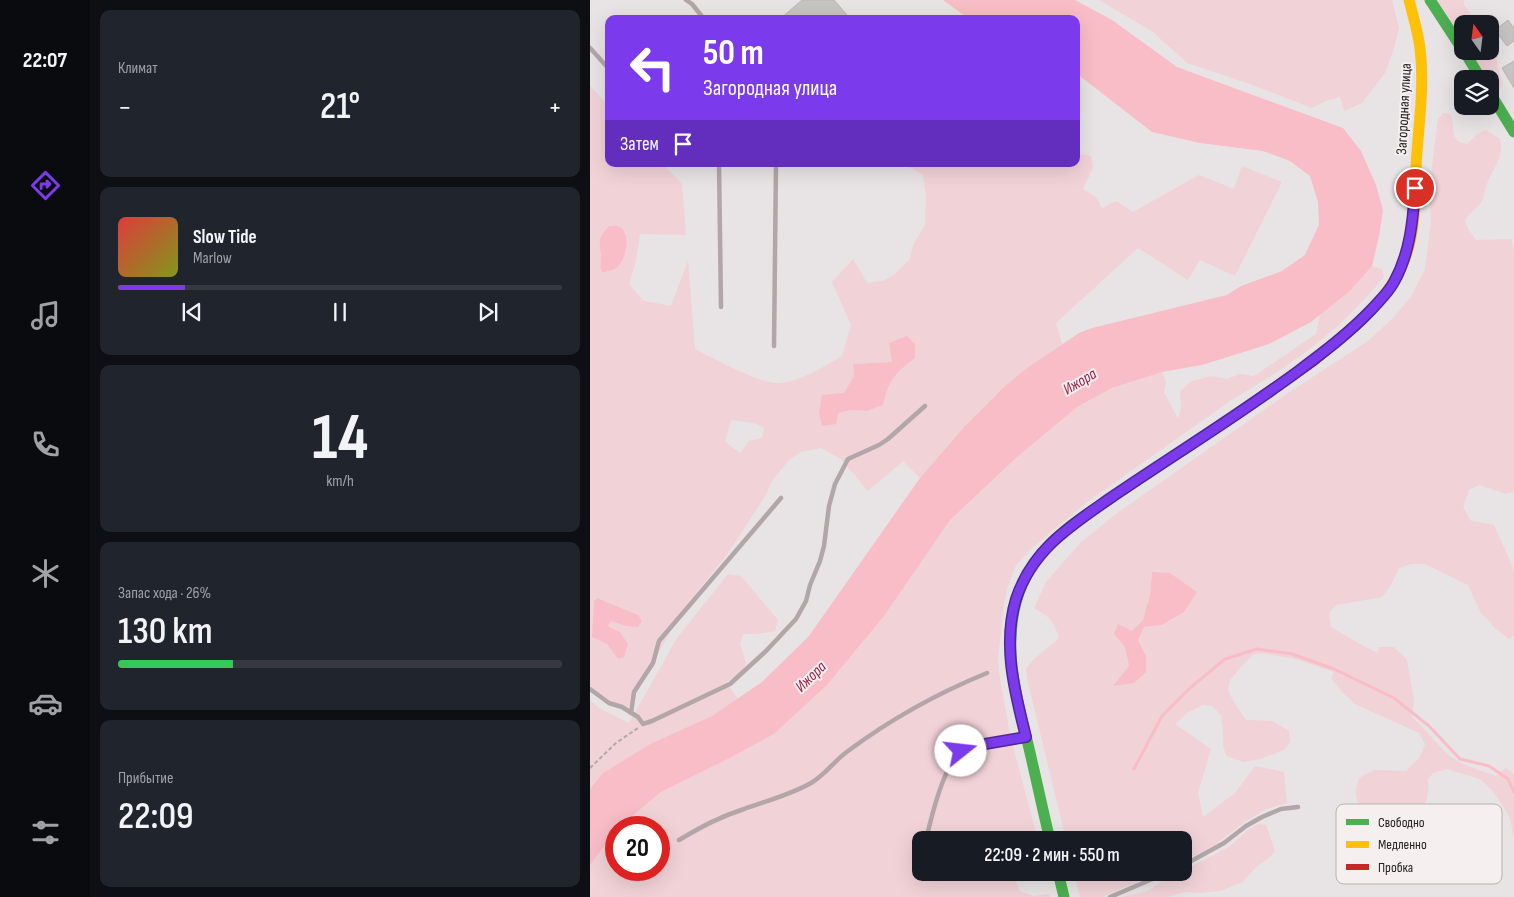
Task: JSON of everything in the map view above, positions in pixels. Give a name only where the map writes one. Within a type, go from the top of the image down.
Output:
[{"type":"main road","name":"Загородная улица","points":[[1048,831],[1015,690],[1011,662],[1010,629],[1016,600],[1026,575],[1035,561],[1054,540],[1145,475],[1258,401],[1323,353],[1358,324],[1385,296],[1393,284],[1404,260],[1411,232],[1422,75],[1418,35],[1409,0]]},
{"type":"main road","points":[[1430,0],[1436,6],[1454,35]]},
{"type":"main road","points":[[1499,108],[1514,132]]},
{"type":"main road","points":[[1060,881],[1064,897]]},
{"type":"lane","points":[[686,0],[701,15]]},
{"type":"lane","points":[[590,48],[605,65]]},
{"type":"lane","points":[[719,167],[721,307]]},
{"type":"lane","points":[[774,346],[776,167]]},
{"type":"lane","points":[[590,690],[609,703],[622,707],[638,717],[642,724],[730,684],[766,651],[796,619],[806,601],[824,546],[829,506],[835,484],[848,459],[888,439],[925,406]]},
{"type":"lane","points":[[631,713],[634,692],[653,663],[659,642],[781,498]]},
{"type":"lane","points":[[679,840],[705,824],[790,793],[813,782],[847,752],[916,706],[950,688],[987,673]]},
{"type":"lane","points":[[928,831],[932,811],[948,770],[961,751],[979,745],[1026,737]]},
{"type":"lane","points":[[1192,861],[1224,844],[1246,826],[1281,810],[1298,807]]},
{"type":"lane","points":[[1110,897],[1148,881]]},
{"type":"path","points":[[590,768],[616,743],[642,724]]},
{"type":"shaded area","points":[[1099,0],[1392,0],[1399,28],[1385,73],[1362,103],[1344,111],[1340,97],[1312,108],[1250,84],[1187,63],[1153,32]]},
{"type":"shaded area","points":[[1436,0],[1464,0],[1464,5],[1471,15],[1454,15],[1454,28]]},
{"type":"shaded area","points":[[1474,60],[1497,60],[1499,70],[1481,70]]},
{"type":"shaded area","points":[[1499,71],[1502,81],[1499,91]]},
{"type":"shaded area","points":[[590,86],[605,102],[605,167],[666,167],[682,184],[686,235],[640,234],[636,261],[629,284],[644,301],[671,306],[688,261],[695,349],[738,371],[773,383],[781,383],[805,376],[842,356],[851,325],[832,282],[853,259],[867,283],[883,281],[895,274],[910,259],[913,245],[925,225],[926,197],[923,175],[909,167],[1080,167],[1080,155],[1084,154],[1091,156],[1093,168],[1083,189],[1096,197],[1102,208],[1116,201],[1133,212],[1199,175],[1234,189],[1242,166],[1282,182],[1235,276],[1200,260],[1188,280],[1138,248],[1056,323],[1062,344],[1025,370],[993,398],[920,478],[903,461],[868,491],[841,459],[821,448],[801,452],[790,459],[773,479],[764,498],[726,556],[683,609],[627,709],[608,699],[590,686]],"holes":[[[619,226],[626,233],[617,268],[607,272],[602,271],[600,266],[602,254]],[[915,358],[893,378],[883,405],[867,411],[852,410],[838,413],[844,393],[854,376],[853,364],[892,362]],[[731,420],[754,423],[764,428],[762,438],[749,441],[740,453],[725,442]],[[597,598],[638,615],[626,626],[611,621],[608,626],[620,632],[628,644],[618,659],[607,644],[592,637],[594,601]]]},
{"type":"shaded area","points":[[1443,113],[1450,114],[1457,140],[1467,144],[1477,134],[1486,130],[1500,139],[1501,145],[1501,152],[1482,200],[1465,221],[1476,240],[1511,239],[1514,252],[1514,491],[1506,494],[1479,485],[1469,490],[1463,507],[1471,521],[1494,525],[1514,570],[1514,636],[1509,639],[1496,629],[1481,613],[1468,585],[1425,564],[1412,564],[1399,568],[1391,585],[1382,597],[1336,605],[1329,613],[1331,627],[1378,653],[1379,647],[1394,647],[1407,660],[1414,701],[1412,717],[1444,751],[1470,767],[1496,776],[1506,768],[1514,774],[1514,838],[1510,818],[1493,791],[1480,779],[1447,769],[1433,773],[1428,779],[1428,796],[1425,804],[1360,804],[1356,794],[1359,778],[1374,770],[1406,771],[1419,758],[1425,745],[1419,733],[1355,704],[1331,678],[1334,672],[1296,659],[1262,653],[1252,655],[1230,680],[1228,689],[1233,701],[1246,720],[1272,721],[1289,731],[1290,742],[1284,750],[1260,759],[1244,762],[1226,756],[1223,745],[1221,715],[1212,706],[1203,705],[1187,713],[1175,724],[1211,749],[1198,793],[1203,817],[1235,793],[1255,766],[1284,772],[1287,803],[1266,809],[1246,821],[1213,846],[1192,857],[1192,831],[1064,831],[1026,668],[1059,638],[1051,620],[1034,608],[1046,582],[1081,542],[1116,514],[1288,393],[1368,341],[1394,317],[1412,295],[1425,269],[1431,222],[1429,190],[1438,120]],"holes":[[[1152,572],[1170,573],[1197,592],[1184,612],[1162,625],[1144,627],[1138,640],[1146,656],[1114,685],[1129,666],[1125,647],[1132,631],[1143,620],[1150,595]]]},
{"type":"shaded area","points":[[1372,266],[1382,269],[1384,277],[1330,333],[1299,357],[1233,399],[1087,502],[1032,548],[1016,565],[1007,589],[1004,604],[998,658],[999,673],[1010,735],[1036,831],[912,831],[912,881],[1016,881],[1020,891],[1033,896],[1049,894],[1050,897],[590,897],[590,865],[605,845],[605,881],[670,881],[670,816],[632,816],[661,792],[774,734],[827,685],[884,616],[950,520],[1016,458],[1077,407],[1112,388],[1162,372],[1166,382],[1164,392],[1178,419],[1181,408],[1180,391],[1192,381],[1211,376],[1227,379],[1240,374],[1254,376],[1316,334],[1320,314],[1350,291]]},
{"type":"shaded area","points":[[728,574],[741,576],[778,620],[775,631],[743,634],[740,644],[746,663],[742,672],[726,682],[738,699],[712,716],[650,744],[603,773],[590,789],[590,700],[599,708],[629,723],[677,638]]},
{"type":"shaded area","points":[[1258,824],[1266,825],[1275,851],[1256,867],[1243,882],[1220,891],[1185,892],[1167,897],[1123,897],[1147,891],[1162,881],[1192,881],[1192,866],[1229,847],[1248,830]]},
{"type":"shaded area","points":[[1076,881],[1141,881],[1103,897],[1080,897]]},
{"type":"water","name":"Ижора","points":[[943,0],[1075,0],[1112,20],[1177,67],[1343,128],[1361,151],[1376,185],[1383,210],[1372,266],[1350,291],[1311,322],[1269,344],[1202,365],[1162,372],[1112,388],[1077,407],[1016,458],[950,520],[884,616],[827,685],[774,734],[661,792],[632,816],[605,816],[605,845],[590,865],[590,789],[603,773],[650,744],[712,716],[762,682],[809,636],[920,478],[965,426],[1003,388],[1027,368],[1079,333],[1092,328],[1227,295],[1241,286],[1282,271],[1305,255],[1319,225],[1318,202],[1310,176],[1290,161],[1263,151],[1200,143],[1152,132],[1080,76],[1080,15],[964,15]]},
{"type":"water","points":[[609,226],[617,226],[623,230],[626,239],[626,250],[617,268],[602,272],[600,266],[600,239]]},
{"type":"water","points":[[907,336],[915,344],[915,358],[893,378],[883,405],[867,411],[852,410],[838,413],[836,424],[822,426],[819,413],[822,395],[844,393],[854,376],[853,364],[892,362],[889,343]]},
{"type":"water","points":[[1152,572],[1170,573],[1197,592],[1184,612],[1162,625],[1144,627],[1138,640],[1146,656],[1146,672],[1134,683],[1113,686],[1129,666],[1125,647],[1114,634],[1118,624],[1132,631],[1143,620],[1150,595]]},
{"type":"water","points":[[597,598],[638,615],[642,621],[638,627],[626,626],[611,621],[608,626],[620,632],[628,644],[624,657],[618,659],[607,644],[592,637],[594,601]]},
{"type":"building","points":[[802,0],[834,0],[847,15],[785,15]]},
{"type":"building","points":[[1508,20],[1514,28],[1514,41],[1507,46],[1499,35],[1499,27]]},
{"type":"building","points":[[1514,61],[1514,88],[1502,68]]},
{"type":"waterway","points":[[1134,769],[1162,716],[1190,688],[1225,659],[1257,649],[1292,654],[1334,669],[1394,698],[1429,726],[1460,759],[1489,766],[1508,779],[1514,792]]},
{"type":"traffic: fast","points":[[1430,0],[1454,37]]},
{"type":"traffic: fast","points":[[1469,60],[1476,70]]},
{"type":"traffic: fast","points":[[1499,108],[1514,132]]},
{"type":"traffic: fast","points":[[1048,831],[1013,673],[1011,629],[1021,587],[1039,556],[1071,526],[1095,508],[1227,421]]},
{"type":"traffic: fast","points":[[1060,881],[1064,897]]},
{"type":"traffic: slow","points":[[1356,325],[1371,311],[1395,279],[1408,250],[1413,227],[1422,78],[1419,42],[1409,0]]},
{"type":"traffic: jam","points":[[1227,421],[1313,361],[1356,325]]},
{"type":"route","points":[[961,751],[979,745],[1026,737],[1015,690],[1011,662],[1010,629],[1021,586],[1035,561],[1054,540],[1078,522],[1145,475],[1258,401],[1323,353],[1358,324],[1385,296],[1404,260],[1411,232],[1415,188]]}]
